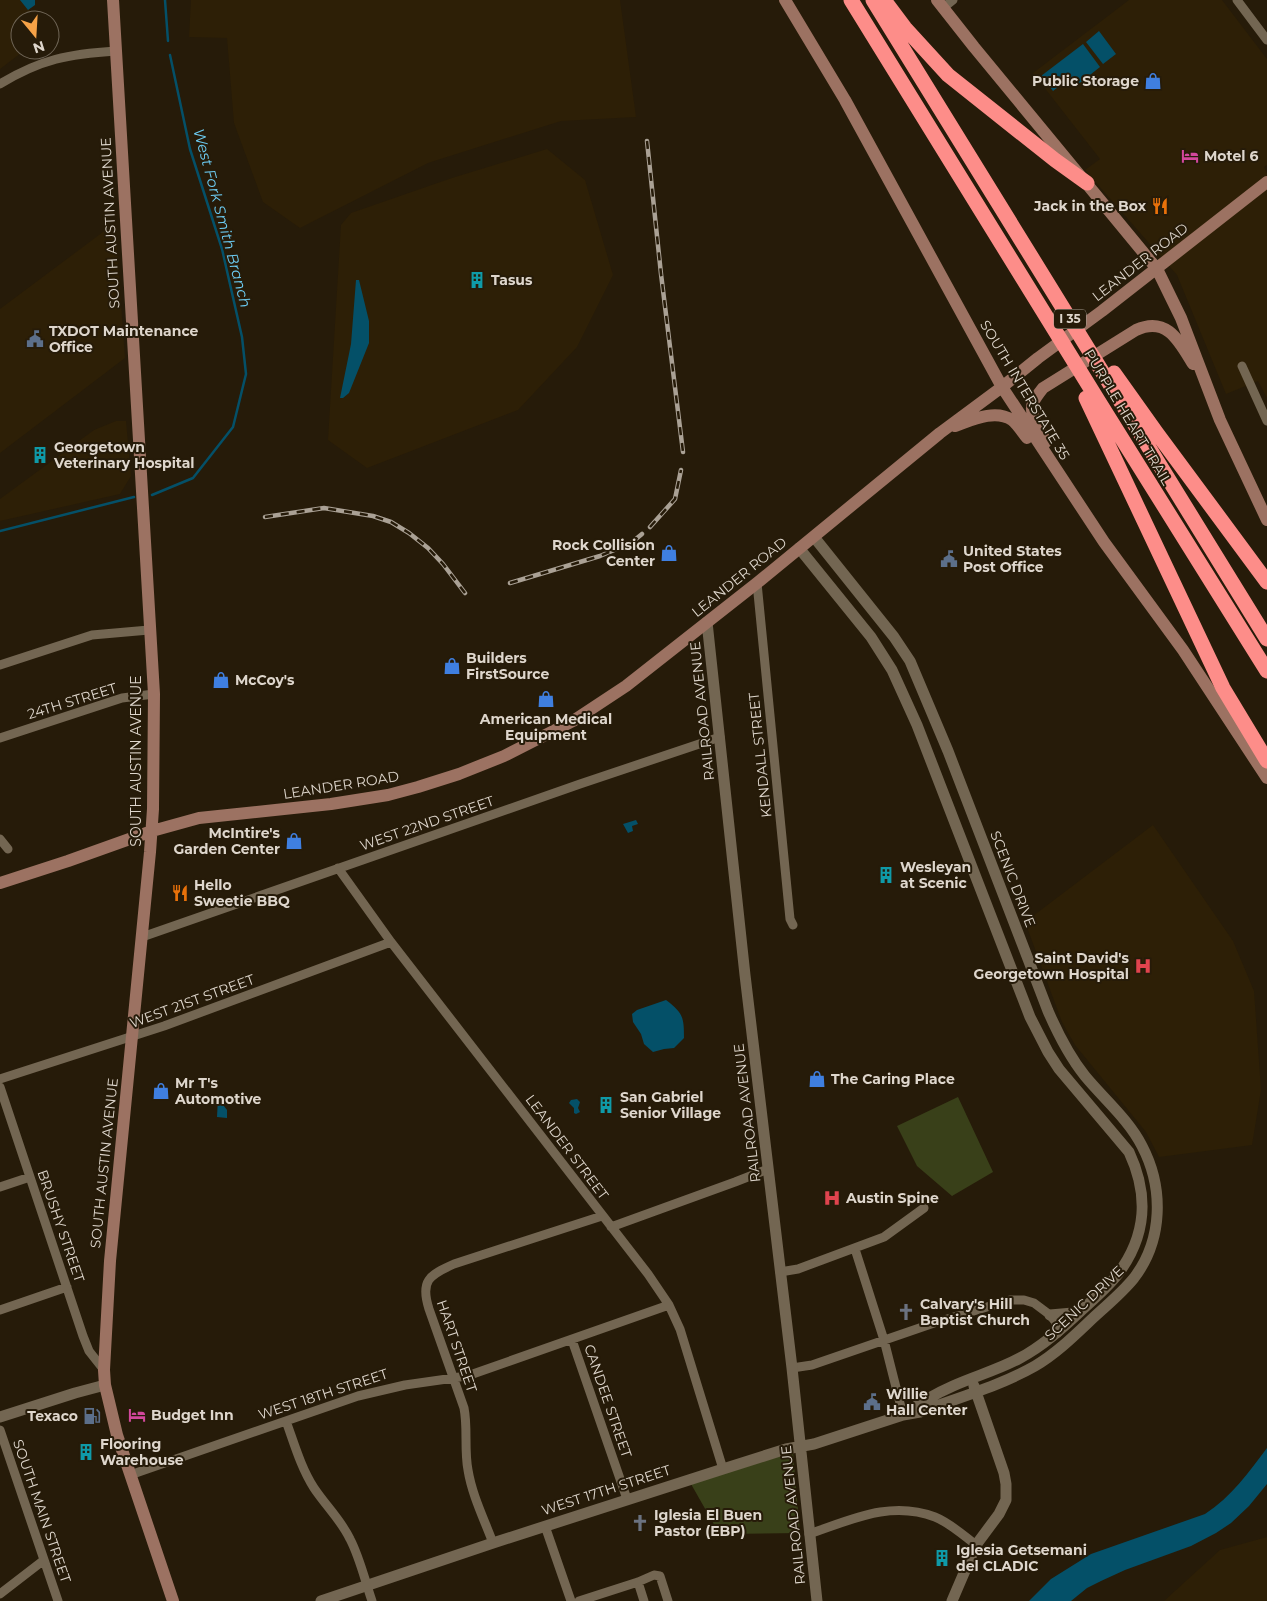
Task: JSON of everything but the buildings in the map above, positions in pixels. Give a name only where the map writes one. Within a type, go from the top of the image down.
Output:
[{"type":"highway","points":[[841,0],[924,131],[973,197]]},
{"type":"highway","name":"PURPLE HEART TRAIL","points":[[852,0],[1267,671]]},
{"type":"highway","name":"PURPLE HEART TRAIL","points":[[873,0],[1267,639]]},
{"type":"highway","points":[[884,0],[910,34],[948,75],[1054,160],[1087,183]]},
{"type":"highway","points":[[1018,235],[1069,301],[1091,339],[1156,432],[1267,582]]},
{"type":"highway","points":[[1086,379],[1085,396],[1207,657],[1236,712],[1267,761]]},
{"type":"main road","name":"SOUTH AUSTIN AVENUE","points":[[113,0],[154,694],[154,809],[110,1261],[104,1370],[105,1385],[117,1435],[173,1601]]},
{"type":"main road","name":"SOUTH INTERSTATE 35","points":[[785,0],[845,100],[1002,387],[1104,542],[1183,650],[1267,778]]},
{"type":"main road","points":[[940,4],[1157,268],[1181,318],[1220,420],[1267,520]]},
{"type":"main road","name":"LEANDER ROAD","points":[[0,883],[152,831],[199,818],[331,804],[418,787],[460,774],[544,737],[590,711],[626,686],[757,583],[945,429],[1102,311],[1267,182]]},
{"type":"main road","points":[[1065,484],[1034,418],[1032,408],[1034,401],[1043,388],[1128,335],[1146,326],[1162,328],[1177,337],[1212,396]]},
{"type":"main road","points":[[945,429],[983,417],[999,415],[1011,420],[1065,484]]},
{"type":"street","points":[[940,4],[953,0]]},
{"type":"street","points":[[1237,0],[1267,40]]},
{"type":"street","points":[[0,84],[25,70],[52,59],[84,53],[116,51]]},
{"type":"street","points":[[1242,366],[1267,421]]},
{"type":"street","name":"SCENIC DRIVE","points":[[814,537],[894,637],[910,661],[942,738],[1048,1011],[1064,1046],[1085,1076],[1132,1130],[1148,1157],[1157,1186],[1157,1219],[1154,1236],[1149,1251],[1134,1278],[1061,1348],[1036,1366],[976,1391]]},
{"type":"street","name":"SCENIC DRIVE","points":[[799,548],[871,637],[892,670],[925,745],[1030,1017],[1059,1069],[1129,1152],[1135,1165],[1143,1196],[1141,1225],[1133,1250],[1117,1276],[1058,1333],[1022,1357],[972,1379]]},
{"type":"street","name":"KENDALL STREET","points":[[757,583],[790,919],[794,925]]},
{"type":"street","name":"RAILROAD AVENUE","points":[[707,622],[745,975],[792,1368],[817,1601]]},
{"type":"street","points":[[0,665],[92,634],[149,630]]},
{"type":"street","points":[[892,670],[910,661]]},
{"type":"street","name":"24TH STREET","points":[[0,738],[122,698],[154,694]]},
{"type":"street","name":"WEST 22ND STREET","points":[[142,937],[720,737]]},
{"type":"street","points":[[925,745],[942,738]]},
{"type":"street","points":[[0,839],[8,849]]},
{"type":"street","points":[[969,859],[986,853]]},
{"type":"street","name":"LEANDER STREET","points":[[338,868],[391,942],[648,1274],[669,1305],[685,1343],[723,1469]]},
{"type":"street","points":[[1002,941],[1018,935]]},
{"type":"street","name":"WEST 21ST STREET","points":[[0,1079],[132,1037],[391,942]]},
{"type":"street","points":[[1030,1017],[1048,1011]]},
{"type":"street","points":[[1059,1069],[1074,1060]]},
{"type":"street","name":"BRUSHY STREET","points":[[0,1087],[89,1351],[104,1370]]},
{"type":"street","points":[[611,1227],[768,1169]]},
{"type":"street","points":[[0,1187],[30,1177]]},
{"type":"street","points":[[780,1272],[798,1269],[884,1237],[924,1208]]},
{"type":"street","name":"HART STREET","points":[[493,1543],[474,1494],[468,1471],[466,1418],[425,1297],[427,1285],[435,1273],[454,1264],[602,1216]]},
{"type":"street","points":[[855,1248],[884,1340],[903,1415]]},
{"type":"street","points":[[0,1310],[67,1287]]},
{"type":"street","points":[[792,1368],[812,1365],[934,1323],[1010,1300],[1024,1300],[1034,1303],[1055,1320],[1058,1333]]},
{"type":"street","name":"WEST 18TH STREET","points":[[130,1475],[381,1389],[470,1375],[669,1305]]},
{"type":"street","points":[[1050,1315],[1073,1312],[1087,1305]]},
{"type":"street","name":"CANDEE STREET","points":[[572,1340],[627,1499]]},
{"type":"street","points":[[952,1601],[976,1545],[1003,1507],[1007,1491],[1004,1473],[972,1379]]},
{"type":"street","name":"WEST 17TH STREET","points":[[903,1415],[916,1405],[953,1386],[972,1379]]},
{"type":"street","points":[[0,1417],[105,1385]]},
{"type":"street","name":"WEST 17TH STREET","points":[[321,1601],[627,1499],[786,1449],[814,1444],[903,1415],[920,1412],[976,1391]]},
{"type":"street","points":[[286,1420],[301,1464],[308,1478],[314,1489],[342,1523],[351,1540],[372,1601]]},
{"type":"street","name":"SOUTH MAIN STREET","points":[[0,1430],[58,1601]]},
{"type":"street","points":[[809,1534],[888,1510],[913,1510],[936,1517],[976,1545]]},
{"type":"street","points":[[545,1526],[571,1601]]},
{"type":"street","points":[[0,1594],[44,1560]]},
{"type":"street","points":[[579,1601],[654,1575],[660,1576],[668,1601]]},
{"type":"street","points":[[638,1582],[644,1601]]},
{"type":"shaded area","points":[[0,0],[22,0],[30,10],[10,10],[10,60],[12,60],[0,69]]},
{"type":"shaded area","points":[[191,0],[620,0],[636,117],[561,121],[428,163],[300,228],[263,202],[234,123],[227,38],[189,37]]},
{"type":"shaded area","points":[[1129,0],[1222,0],[1267,59],[1267,165],[1264,167],[1267,173],[1267,398],[1258,381],[1226,394],[1177,275],[1085,170],[1100,159],[1033,73]]},
{"type":"shaded area","name":"Tasus","points":[[547,149],[585,180],[613,275],[577,347],[518,410],[367,468],[328,440],[341,225],[351,213],[452,178]]},
{"type":"shaded area","points":[[115,223],[125,358],[0,453],[0,309]]},
{"type":"shaded area","points":[[116,421],[126,421],[131,476],[120,494],[0,521],[0,499],[94,430]]},
{"type":"shaded area","name":"Saint David's Georgetown Hospital","points":[[1153,825],[1233,941],[1254,991],[1261,1090],[1252,1145],[1159,1157],[1146,1132],[1075,1045],[1062,1022],[1025,922]]},
{"type":"shaded area","points":[[1267,1537],[1267,1601],[1164,1601],[1220,1550]]},
{"type":"green space","points":[[958,1097],[993,1172],[952,1196],[917,1166],[897,1126]]},
{"type":"green space","points":[[793,1452],[800,1533],[720,1535],[691,1484]]},
{"type":"water","points":[[20,0],[35,0],[35,5],[28,10]]},
{"type":"water","points":[[1099,31],[1116,54],[1103,64],[1086,42]]},
{"type":"water","points":[[1083,44],[1100,67],[1076,86],[1070,78],[1053,91],[1041,76]]},
{"type":"water","points":[[356,280],[359,280],[369,321],[369,343],[349,393],[340,398],[351,344]]},
{"type":"water","points":[[636,820],[638,824],[632,826],[633,831],[628,833],[623,824]]},
{"type":"water","points":[[666,1000],[676,1008],[683,1020],[684,1038],[674,1048],[653,1052],[644,1044],[641,1034],[633,1022],[632,1014],[637,1010]]},
{"type":"water","points":[[218,1098],[227,1110],[227,1118],[217,1117]]},
{"type":"water","points":[[577,1099],[580,1102],[578,1108],[580,1112],[576,1114],[574,1113],[574,1108],[569,1103],[571,1100]]},
{"type":"water","points":[[1267,1448],[1267,1484],[1249,1506],[1231,1523],[1216,1533],[1191,1546],[1125,1570],[1101,1581],[1087,1588],[1071,1601],[1029,1601],[1051,1579],[1091,1554],[1205,1514],[1231,1492]]},
{"type":"waterway","name":"West Fork Smith Branch","points":[[165,0],[168,41]]},
{"type":"waterway","name":"West Fork Smith Branch","points":[[152,495],[193,478],[233,427],[246,374],[242,337],[222,249],[190,149],[170,55]]},
{"type":"waterway","name":"West Fork Smith Branch","points":[[0,531],[134,497]]},
{"type":"railway","points":[[647,141],[683,452]]},
{"type":"railway","points":[[650,527],[675,499],[681,470]]},
{"type":"railway","points":[[265,517],[324,508],[373,516],[391,522],[428,548],[465,593]]},
{"type":"railway","points":[[510,583],[600,556],[631,543],[642,534]]},
{"type":"place","name":"Public Storage","points":[[1153,81]]},
{"type":"place","name":"Motel 6","points":[[1190,156]]},
{"type":"place","name":"Jack in the Box","points":[[1160,206]]},
{"type":"place","name":"Tasus","points":[[477,280]]},
{"type":"place","name":"TXDOT Maintenance Office","points":[[35,339]]},
{"type":"place","name":"Georgetown Veterinary Hospital","points":[[40,455]]},
{"type":"place","name":"Rock Collision Center","points":[[669,553]]},
{"type":"place","name":"United States Post Office","points":[[949,559]]},
{"type":"place","name":"Builders FirstSource","points":[[452,666]]},
{"type":"place","name":"McCoy's","points":[[221,680]]},
{"type":"place","name":"American Medical Equipment","points":[[546,699]]},
{"type":"place","name":"McIntire's Garden Center","points":[[294,841]]},
{"type":"place","name":"Wesleyan at Scenic","points":[[886,875]]},
{"type":"place","name":"Hello Sweetie BBQ","points":[[180,893]]},
{"type":"place","name":"Saint David's Georgetown Hospital","points":[[1143,966]]},
{"type":"place","name":"The Caring Place","points":[[817,1079]]},
{"type":"place","name":"Mr T's Automotive","points":[[161,1091]]},
{"type":"place","name":"San Gabriel Senior Village","points":[[606,1105]]},
{"type":"place","name":"Austin Spine","points":[[832,1198]]},
{"type":"place","name":"Calvary's Hill Baptist Church","points":[[906,1312]]},
{"type":"place","name":"Willie Hall Center","points":[[872,1402]]},
{"type":"place","name":"Budget Inn","points":[[137,1415]]},
{"type":"place","name":"Texaco","points":[[92,1416]]},
{"type":"place","name":"Flooring Warehouse","points":[[86,1452]]},
{"type":"place","name":"Iglesia El Buen Pastor (EBP)","points":[[640,1523]]},
{"type":"place","name":"Iglesia Getsemani del CLADIC","points":[[942,1558]]}]
